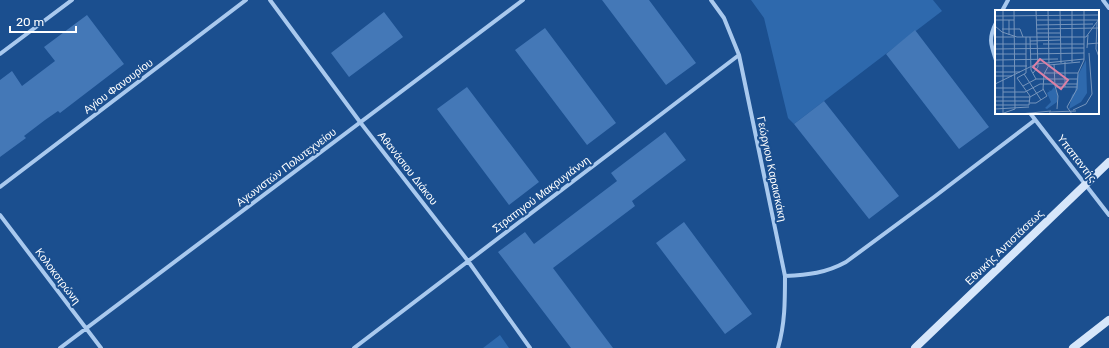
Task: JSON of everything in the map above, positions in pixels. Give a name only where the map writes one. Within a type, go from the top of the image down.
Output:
[{"type":"street","points":[[0,54],[72,0]]},
{"type":"street","name":"Αγίου Φανουρίου","points":[[0,187],[246,0]]},
{"type":"street","name":"Αθανάσιου Διάκου","points":[[270,0],[360,122],[468,261],[530,348]]},
{"type":"street","name":"Αγωνιστών Πολυτεχνείου","points":[[60,348],[523,0]]},
{"type":"street","name":"Γεώργιου Καραισκάκη","points":[[711,0],[724,18],[739,55],[785,276],[784,324],[778,348]]},
{"type":"street","points":[[1003,10],[1008,0]]},
{"type":"street","points":[[1103,0],[1109,8]]},
{"type":"street","points":[[995,25],[990,41],[995,57]]},
{"type":"street","name":"Στρατηγού Μακρυγιάννη","points":[[354,348],[739,55]]},
{"type":"street","name":"Υπαπαντής","points":[[1031,114],[1109,215]]},
{"type":"street","points":[[785,276],[818,273],[833,269],[846,262],[1035,120]]},
{"type":"street","name":"Εθνικής Αντιστάσεως","points":[[914,348],[1109,162]]},
{"type":"street","name":"Κολοκοτρώνη","points":[[0,215],[101,348]]},
{"type":"street","points":[[1073,348],[1109,320]]},
{"type":"shaded area","points":[[751,0],[933,0],[942,11],[794,124],[788,118],[764,18]]},
{"type":"shaded area","points":[[500,335],[509,348],[483,348]]},
{"type":"building","points":[[602,0],[649,0],[696,63],[666,85]]},
{"type":"building","points":[[384,12],[403,37],[349,77],[331,53]]},
{"type":"building","points":[[87,15],[124,64],[60,113],[58,111],[45,120],[24,136],[26,138],[0,157],[0,80],[12,71],[22,86],[55,61],[44,47]]},
{"type":"building","points":[[545,28],[616,123],[587,145],[515,50]]},
{"type":"building","points":[[915,30],[989,127],[959,149],[886,54]]},
{"type":"building","points":[[467,87],[539,182],[509,205],[437,109]]},
{"type":"building","points":[[824,101],[899,196],[869,219],[794,124]]},
{"type":"building","points":[[665,132],[686,160],[632,201],[635,206],[553,268],[613,348],[571,348],[498,252],[525,232],[534,244],[617,181],[611,173]]},
{"type":"building","points":[[684,222],[752,314],[725,334],[656,243]]}]
